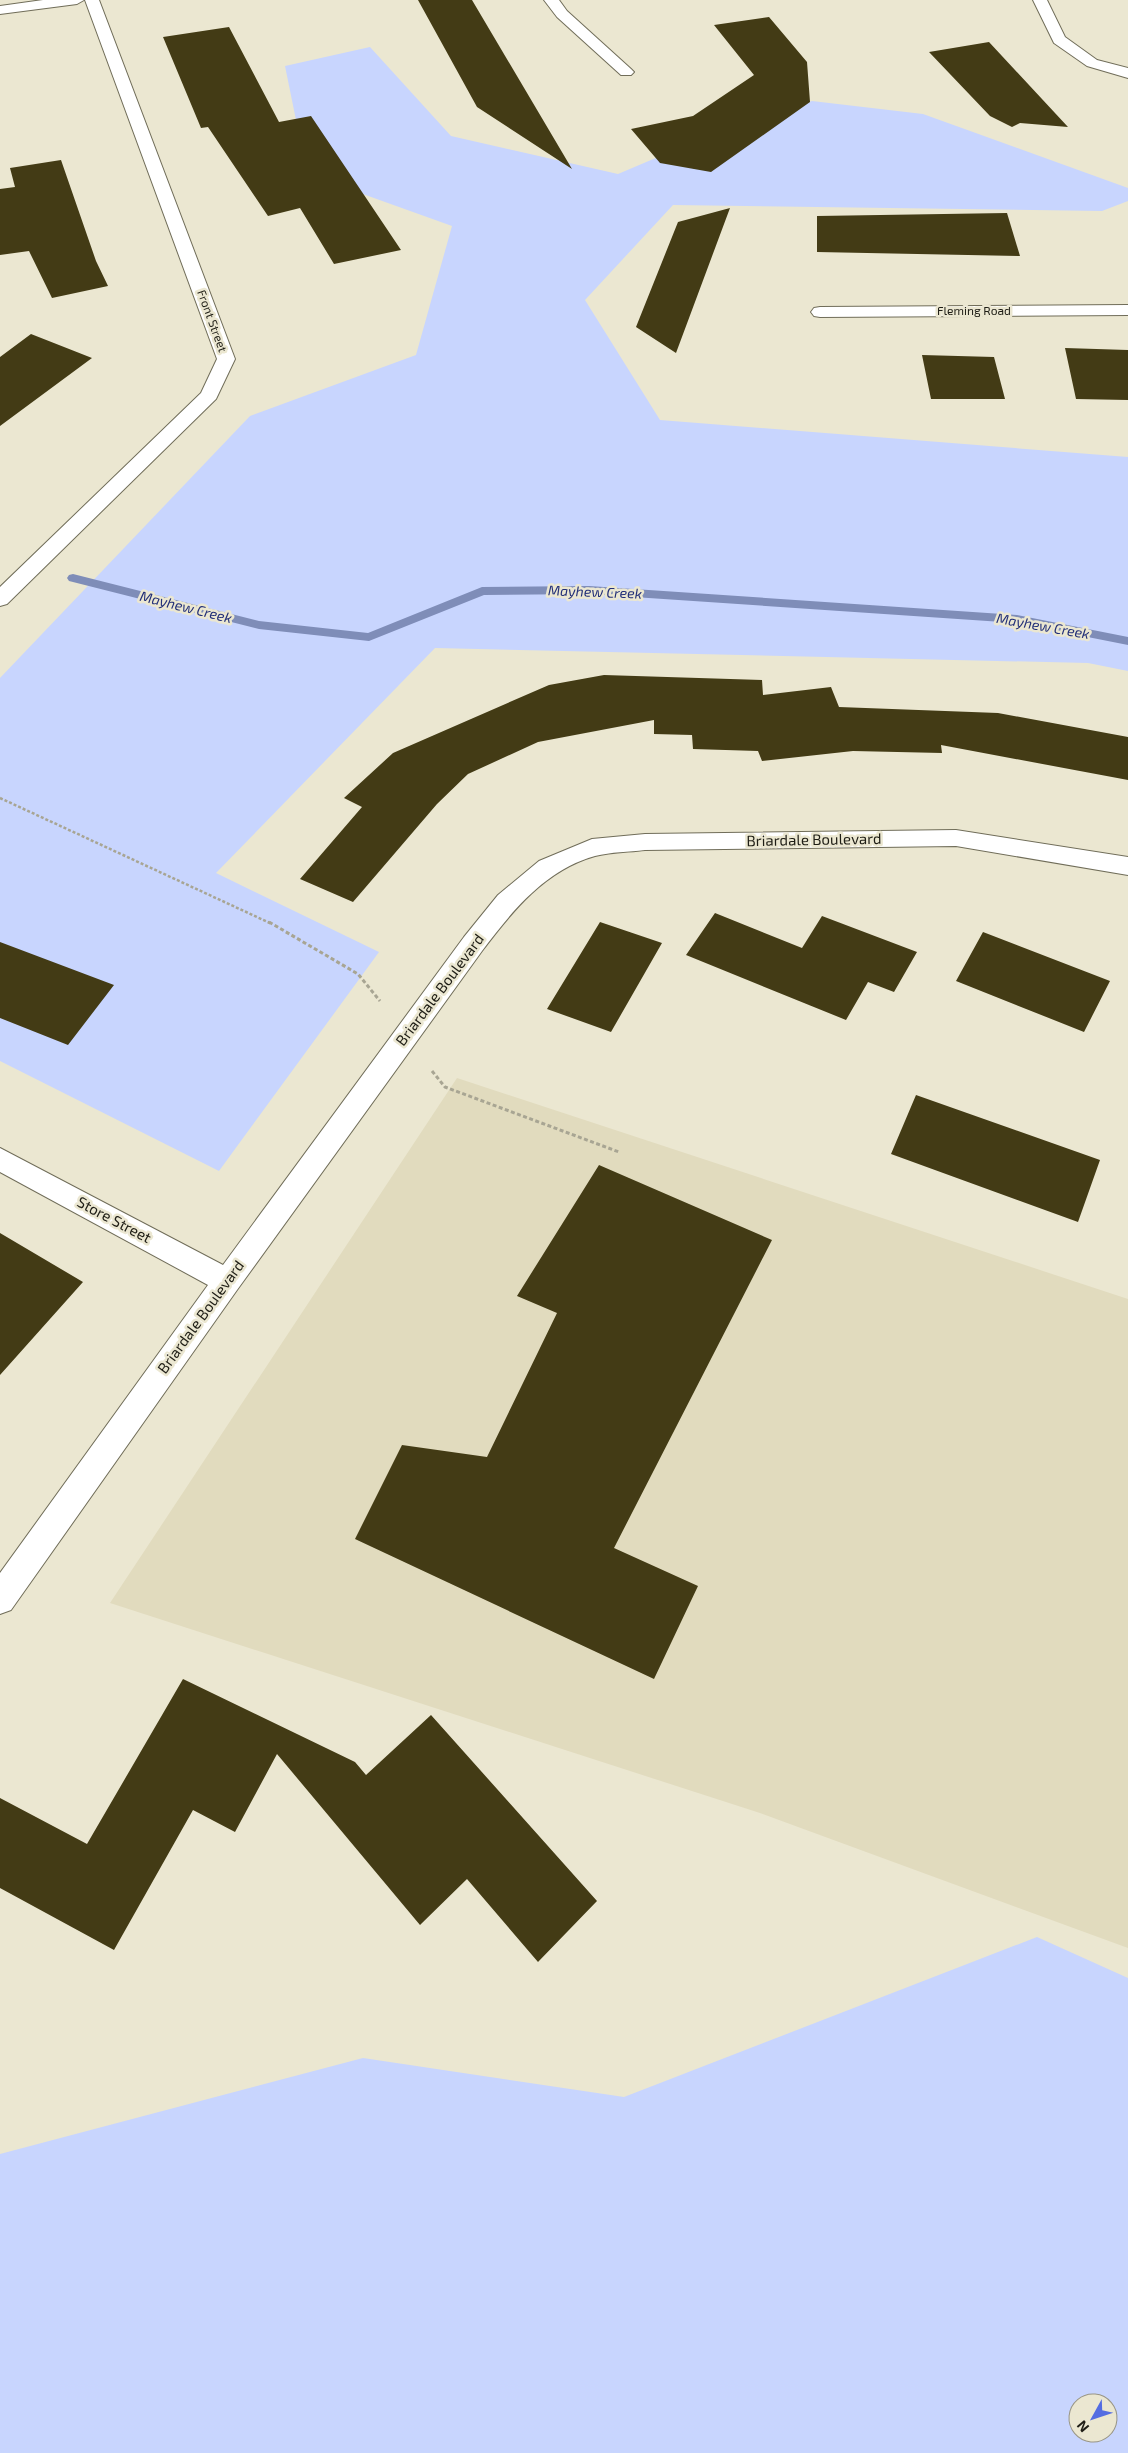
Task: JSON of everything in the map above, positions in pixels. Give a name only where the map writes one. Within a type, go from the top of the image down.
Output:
[{"type":"street","points":[[0,10],[77,0]]},
{"type":"street","name":"Front Street","points":[[0,599],[209,395],[226,359],[92,0]]},
{"type":"street","points":[[551,0],[562,14],[626,72]]},
{"type":"street","points":[[1040,0],[1059,40],[1092,63],[1128,73]]},
{"type":"street","name":"Fleming Road","points":[[820,312],[1128,310]]},
{"type":"street","name":"Briardale Boulevard","points":[[0,1599],[227,1281],[473,944],[507,901],[547,867],[592,848],[645,842],[956,838],[1128,866]]},
{"type":"street","name":"Store Street","points":[[0,1158],[227,1281]]},
{"type":"path","points":[[0,798],[279,927],[358,974],[382,1004]]},
{"type":"path","points":[[428,1066],[444,1087],[619,1152]]},
{"type":"shaded area","points":[[370,47],[451,136],[618,174],[717,132],[812,101],[923,114],[1128,188],[1128,201],[1102,211],[673,205],[585,300],[660,420],[1128,457],[1128,671],[1088,663],[435,648],[216,873],[379,952],[219,1171],[0,1061],[0,678],[250,416],[416,355],[452,226],[307,174],[285,66]]},
{"type":"shaded area","points":[[457,1078],[1128,1299],[1128,1948],[760,1813],[110,1603]]},
{"type":"shaded area","points":[[1037,1937],[1128,1978],[1128,2453],[0,2453],[0,2154],[363,2058],[624,2097]]},
{"type":"building","points":[[418,0],[472,0],[572,169],[477,107]]},
{"type":"building","points":[[769,17],[807,62],[810,102],[711,172],[660,163],[631,129],[693,116],[754,75],[714,25]]},
{"type":"building","points":[[229,27],[279,122],[311,116],[401,250],[334,264],[300,208],[268,216],[208,127],[201,128],[163,37]]},
{"type":"building","points":[[989,42],[1068,127],[1020,123],[1012,127],[990,116],[929,52]]},
{"type":"building","points":[[61,160],[96,261],[108,286],[52,298],[29,251],[0,255],[0,189],[15,187],[10,168]]},
{"type":"building","points":[[730,208],[676,353],[636,327],[678,222]]},
{"type":"building","points":[[1007,213],[1020,256],[817,252],[817,216]]},
{"type":"building","points":[[31,334],[92,358],[0,426],[0,357]]},
{"type":"building","points":[[1065,348],[1128,350],[1128,400],[1076,399]]},
{"type":"building","points":[[922,355],[994,357],[1005,399],[931,399]]},
{"type":"building","points":[[604,675],[762,680],[763,695],[831,687],[839,707],[998,713],[1128,737],[1128,780],[941,745],[942,753],[853,751],[762,761],[758,751],[693,749],[692,735],[654,734],[654,720],[538,742],[468,774],[437,804],[353,902],[300,879],[362,807],[344,798],[393,753],[549,685]]},
{"type":"building","points":[[715,913],[802,948],[822,916],[917,952],[894,992],[868,982],[846,1020],[686,955]]},
{"type":"building","points":[[600,922],[662,943],[611,1032],[547,1009]]},
{"type":"building","points":[[983,932],[1110,981],[1084,1032],[956,981]]},
{"type":"building","points":[[0,942],[114,985],[68,1045],[0,1018]]},
{"type":"building","points":[[916,1095],[1100,1160],[1078,1222],[891,1154]]},
{"type":"building","points":[[599,1165],[772,1240],[614,1548],[698,1586],[654,1679],[355,1539],[402,1445],[487,1457],[557,1313],[517,1296]]},
{"type":"building","points":[[0,1233],[83,1282],[0,1375]]},
{"type":"building","points":[[183,1679],[355,1762],[366,1775],[431,1715],[597,1901],[538,1962],[467,1879],[420,1925],[277,1754],[235,1832],[193,1810],[114,1950],[0,1888],[0,1798],[87,1844]]},
{"type":"waterway","name":"Mayhew Creek","points":[[73,578],[259,625],[369,637],[482,591],[589,590],[1017,619],[1128,641]]}]
